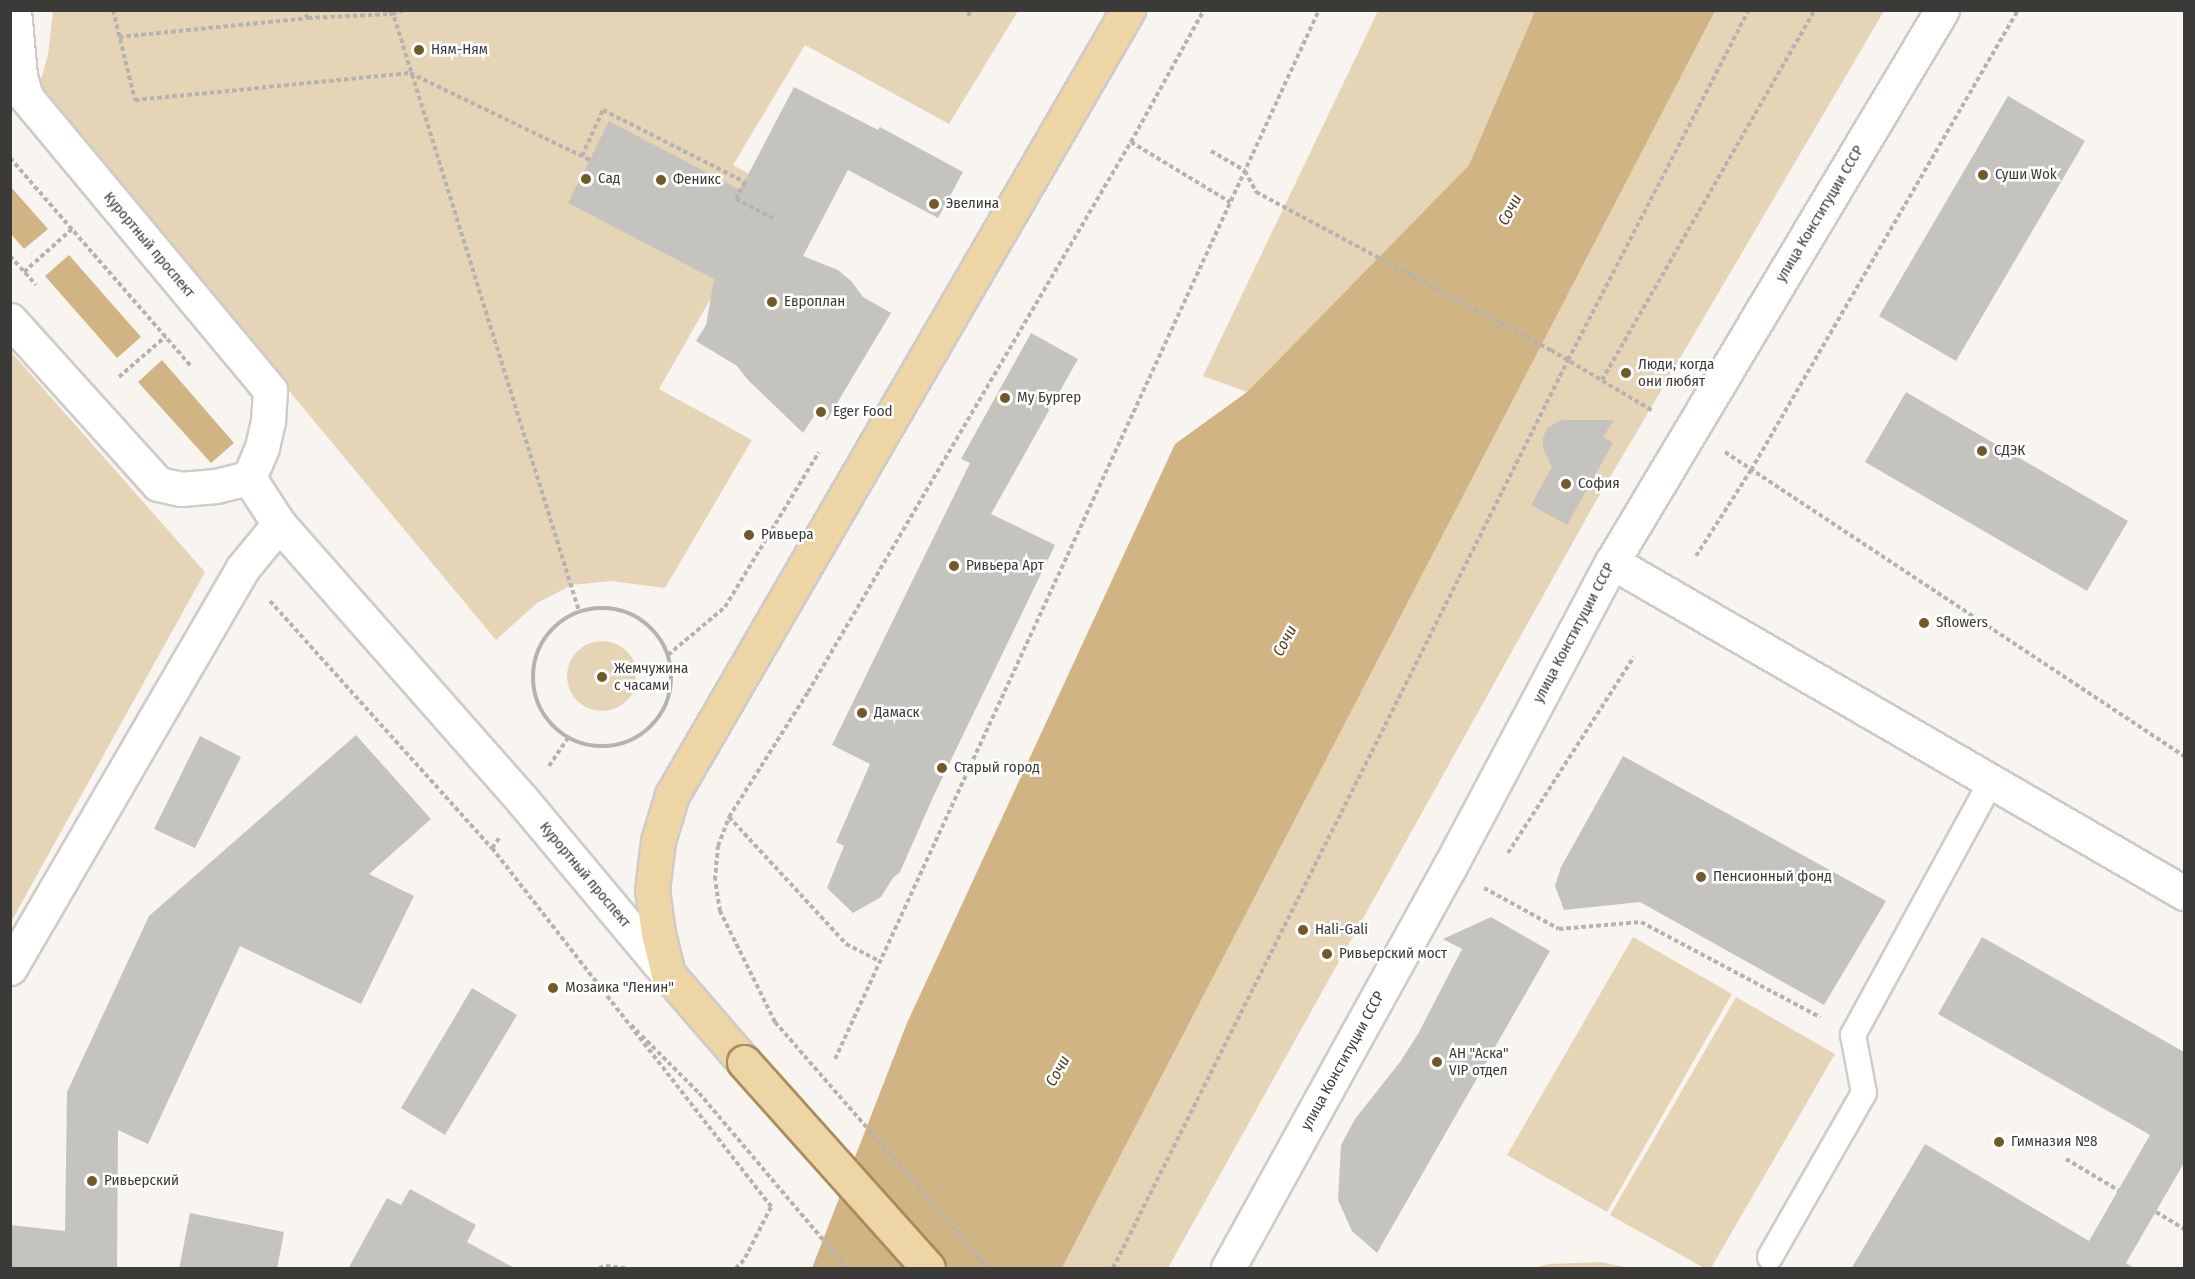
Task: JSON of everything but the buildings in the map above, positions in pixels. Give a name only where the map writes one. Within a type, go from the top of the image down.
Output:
[{"type":"main road","points":[[668,974],[658,933],[652,890],[658,841],[672,795],[1128,10]]},
{"type":"main road","name":"Курортный проспект","points":[[668,974],[928,1269]]},
{"type":"street","name":"Курортный проспект","points":[[14,10],[20,76],[26,97],[270,390],[268,420],[262,447],[249,478],[279,524],[524,802],[668,974]]},
{"type":"street","name":"улица Конституции СССР","points":[[1228,1269],[1449,868],[1612,562],[1942,10]]},
{"type":"street","points":[[10,320],[158,484],[181,489],[216,486],[249,478]]},
{"type":"street","points":[[10,968],[242,569],[279,524]]},
{"type":"street","points":[[1612,562],[2184,893]]},
{"type":"lane","points":[[1770,1257],[1864,1093],[1853,1035],[1992,780]]},
{"type":"path","points":[[113,10],[135,100],[410,73],[590,160]]},
{"type":"path","points":[[303,10],[308,18]]},
{"type":"path","points":[[119,37],[405,10]]},
{"type":"path","points":[[968,16],[971,10]]},
{"type":"path","points":[[989,1269],[775,1022],[720,911],[715,880],[717,857],[729,817],[808,692],[1131,142],[1204,10]]},
{"type":"path","points":[[835,1059],[1319,10]]},
{"type":"path","points":[[1113,1269],[1568,360],[1749,10]]},
{"type":"path","points":[[1602,380],[1815,10]]},
{"type":"path","points":[[1696,556],[1751,470],[2018,10]]},
{"type":"path","points":[[391,12],[579,612]]},
{"type":"path","points":[[582,156],[603,110],[745,182],[736,199],[773,218]]},
{"type":"path","points":[[1131,142],[1230,202]]},
{"type":"path","points":[[1211,151],[1245,171],[1256,192],[1551,350],[1655,412]]},
{"type":"path","points":[[10,158],[155,325]]},
{"type":"path","points":[[24,272],[72,230]]},
{"type":"path","points":[[118,378],[166,336]]},
{"type":"path","points":[[1751,470],[2184,756]]},
{"type":"path","points":[[242,569],[492,848],[771,1208],[744,1260],[736,1269]]},
{"type":"path","points":[[603,608],[632,615],[651,628],[665,647],[672,677],[668,700],[656,721],[632,740],[609,746],[594,746],[568,738],[547,720],[539,707],[532,676],[537,654],[553,628],[579,612],[603,608]]},
{"type":"path","points":[[1504,858],[1634,657]]},
{"type":"path","points":[[729,817],[846,944],[881,962]]},
{"type":"path","points":[[1449,868],[1559,928],[1641,922],[1853,1035]]},
{"type":"path","points":[[1485,888],[1492,878]]},
{"type":"path","points":[[620,1013],[699,1093],[847,1269]]},
{"type":"path","points":[[2066,1159],[2118,1190]]},
{"type":"path","points":[[2156,1212],[2184,1229]]},
{"type":"path","points":[[599,1269],[606,1266],[625,1269]]},
{"type":"shaded area","points":[[53,11],[1018,11],[949,124],[805,45],[733,165],[774,188],[659,389],[752,440],[665,588],[611,581],[572,585],[537,603],[496,640],[38,89],[48,55]]},
{"type":"shaded area","points":[[1378,11],[1535,11],[1469,165],[1247,392],[1203,376]]},
{"type":"shaded area","points":[[1715,11],[1884,11],[1592,508],[1168,1268],[1062,1268]]},
{"type":"shaded area","points":[[11,352],[205,572],[11,922]]},
{"type":"shaded area","points":[[602,641],[615,644],[627,651],[634,663],[637,676],[634,689],[627,701],[615,708],[602,711],[589,708],[577,701],[570,689],[567,676],[570,663],[577,651],[589,644]]},
{"type":"shaded area","points":[[1633,937],[1732,994],[1607,1212],[1507,1155]]},
{"type":"shaded area","points":[[1736,997],[1835,1054],[1711,1268],[1704,1268],[1610,1215]]},
{"type":"shaded area","points":[[1601,1262],[1630,1268],[1533,1268],[1548,1264]]},
{"type":"water","name":"Сочи","points":[[1535,11],[1715,11],[1062,1268],[812,1268],[907,1023],[1175,444],[1247,392],[1469,165]]},
{"type":"water","points":[[10,186],[48,229],[24,249],[11,234]]},
{"type":"water","points":[[69,255],[141,337],[117,358],[45,276]]},
{"type":"water","points":[[162,360],[234,443],[211,463],[138,382]]},
{"type":"place","name":"Ням-Ням","points":[[419,50]]},
{"type":"place","name":"Суши Wok","points":[[1983,175]]},
{"type":"place","name":"Сад","points":[[586,179]]},
{"type":"place","name":"Феникс","points":[[661,180]]},
{"type":"place","name":"Эвелина","points":[[934,204]]},
{"type":"place","name":"Европлан","points":[[772,302]]},
{"type":"place","name":"Люди, когда они любят","points":[[1626,373]]},
{"type":"place","name":"Му Бургер","points":[[1005,398]]},
{"type":"place","name":"Eger Food","points":[[821,412]]},
{"type":"place","name":"СДЭК","points":[[1982,451]]},
{"type":"place","name":"София","points":[[1566,484]]},
{"type":"place","name":"Ривьера","points":[[749,535]]},
{"type":"place","name":"Ривьера Арт","points":[[954,566]]},
{"type":"place","name":"Sflowers","points":[[1924,623]]},
{"type":"place","name":"Жемчужина с часами","points":[[602,677]]},
{"type":"place","name":"Дамаск","points":[[862,713]]},
{"type":"place","name":"Старый город","points":[[942,768]]},
{"type":"place","name":"Пенсионный фонд","points":[[1701,877]]},
{"type":"place","name":"Hali-Gali","points":[[1303,930]]},
{"type":"place","name":"Ривьерский мост","points":[[1327,954]]},
{"type":"place","name":"Мозаика \"Ленин\"","points":[[553,988]]},
{"type":"place","name":"АН \"Аска\" VIP отдел","points":[[1437,1062]]},
{"type":"place","name":"Гимназия №8","points":[[1999,1142]]},
{"type":"place","name":"Ривьерский","points":[[92,1181]]}]
